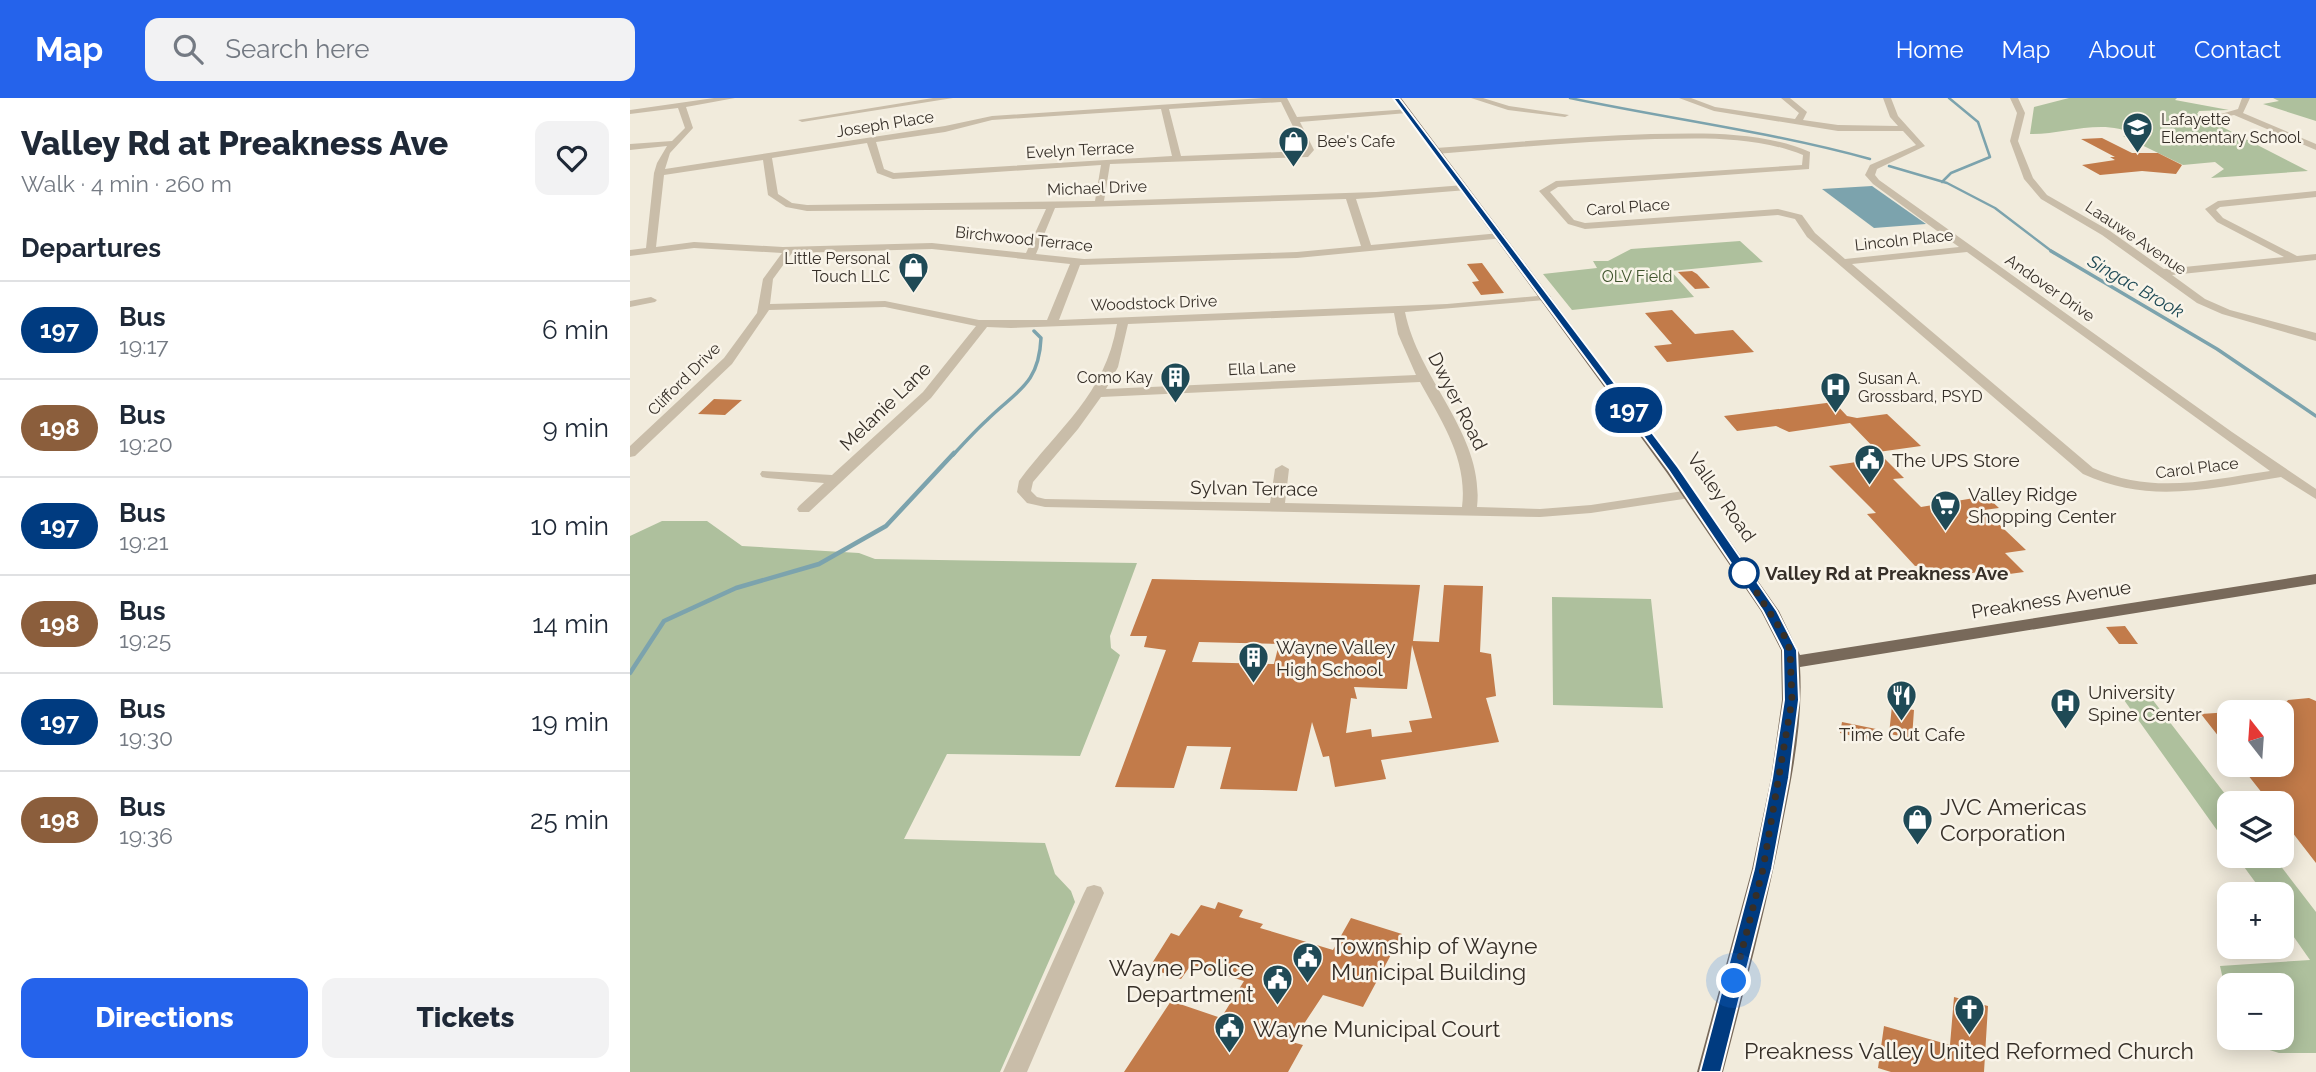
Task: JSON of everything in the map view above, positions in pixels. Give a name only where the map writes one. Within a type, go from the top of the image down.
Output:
[{"type":"main road","name":"Valley Road","points":[[1397,98],[1690,494],[1770,611],[1783,633],[1793,662],[1788,736],[1763,869],[1710,1072]]},
{"type":"main road","name":"Preakness Avenue","points":[[1793,662],[2316,579]]},
{"type":"street","points":[[630,112],[731,98]]},
{"type":"street","points":[[802,120],[946,98]]},
{"type":"street","points":[[1475,98],[1507,108],[1565,115]]},
{"type":"street","points":[[1683,98],[1706,108],[1847,129],[1906,129]]},
{"type":"street","points":[[1784,98],[1803,112],[1798,122]]},
{"type":"street","name":"Andover Drive","points":[[1887,98],[1892,114],[1920,143],[1920,148],[1877,164],[1870,169],[1870,175],[2316,495]]},
{"type":"street","name":"Laauwe Avenue","points":[[2014,98],[2021,113],[2014,141],[2033,185],[2051,203],[2106,233],[2212,306],[2316,337]]},
{"type":"street","points":[[2237,113],[2246,98]]},
{"type":"street","points":[[1283,99],[1294,120],[1407,111]]},
{"type":"street","name":"Joseph Place","points":[[659,173],[945,129],[992,118],[1040,119],[1283,99]]},
{"type":"street","points":[[651,249],[663,157],[689,128],[681,105]]},
{"type":"street","points":[[1164,107],[1177,159]]},
{"type":"street","points":[[2218,116],[2237,113],[2316,147]]},
{"type":"street","name":"Evelyn Terrace","points":[[871,141],[880,171],[893,176],[1106,162],[1308,154],[1309,148],[1294,120]]},
{"type":"street","name":"Carol Place","points":[[1436,151],[1715,135],[1787,144],[1807,154],[1807,167],[1556,184],[1544,191],[1571,222],[1585,226],[1789,213],[1802,219],[1811,235],[1842,262],[2099,477],[2122,486],[2146,490],[2282,472]]},
{"type":"street","points":[[630,147],[674,143]]},
{"type":"street","name":"Michael Drive","points":[[767,157],[773,195],[797,206],[877,210],[1350,196],[1464,188]]},
{"type":"street","points":[[1099,204],[1106,162]]},
{"type":"street","points":[[2294,259],[2220,220],[2210,209],[2218,204],[2316,194]]},
{"type":"street","points":[[1350,196],[1367,249]]},
{"type":"street","points":[[1030,257],[1052,205]]},
{"type":"street","name":"Birchwood Terrace","points":[[630,253],[708,245],[789,250],[932,246],[1076,262],[1367,249],[1500,236]]},
{"type":"street","name":"Lincoln Place","points":[[1842,262],[1970,249]]},
{"type":"street","name":"Clifford Drive","points":[[630,453],[718,372],[765,307],[768,279],[789,250]]},
{"type":"street","points":[[2161,273],[2316,257]]},
{"type":"street","points":[[1052,323],[1076,262]]},
{"type":"street","name":"Woodstock Drive","points":[[765,307],[877,303],[984,323],[1052,323],[1399,309],[1474,305],[1545,297]]},
{"type":"street","points":[[630,304],[651,300]]},
{"type":"street","name":"Dwyer Road","points":[[1399,309],[1403,331],[1472,474],[1473,499],[1469,512]]},
{"type":"street","name":"Sylvan Terrace","points":[[1123,321],[1119,351],[1100,393],[1026,481],[1024,492],[1032,500],[1469,512],[1566,512],[1690,494]]},
{"type":"street","name":"Melanie Lane","points":[[804,509],[928,395],[984,323]]},
{"type":"street","points":[[2286,328],[2316,326]]},
{"type":"street","name":"Ella Lane","points":[[1100,393],[1426,378]]},
{"type":"street","points":[[1277,507],[1282,469]]},
{"type":"street","points":[[767,474],[836,480]]},
{"type":"street","points":[[1015,1072],[1094,893]]},
{"type":"green space","points":[[2069,98],[2177,98],[2175,100],[2229,110],[2199,111],[2197,114],[2308,171],[2211,178],[2224,169],[2215,162],[2183,165],[2123,136],[2135,135],[2123,130],[2097,127],[2030,134],[2034,107]]},
{"type":"green space","points":[[2273,98],[2316,98],[2316,121],[2263,104],[2279,101]]},
{"type":"green space","name":"OLV Field","points":[[1740,241],[1763,262],[1671,271],[1694,297],[1572,310],[1543,274],[1597,268],[1593,261],[1608,261],[1631,249]]},
{"type":"green space","points":[[662,521],[707,521],[742,546],[859,553],[875,559],[1137,563],[1110,636],[1111,648],[1120,655],[1080,756],[947,754],[904,839],[1045,843],[1055,874],[1071,891],[1075,902],[1000,1072],[630,1072],[630,536]]},
{"type":"green space","points":[[1552,597],[1651,599],[1663,708],[1553,705]]},
{"type":"green space","points":[[2152,699],[2223,791],[2217,791],[2217,830],[2124,700]]},
{"type":"green space","points":[[2245,868],[2282,868],[2293,882],[2255,882]]},
{"type":"green space","points":[[2294,883],[2316,912],[2316,1053],[2279,1053],[2270,1050],[2294,1050],[2294,973],[2222,973],[2220,966],[2310,960],[2294,937]]},
{"type":"water","points":[[1872,186],[1926,224],[1874,228],[1822,189]]},
{"type":"building","name":"Lafayette Elementary School","points":[[2102,138],[2132,153],[2158,153],[2182,165],[2176,174],[2142,171],[2100,175],[2082,165],[2115,160],[2110,157],[2115,157],[2081,139]]},
{"type":"building","points":[[1482,263],[1504,293],[1481,295],[1472,282],[1479,281],[1467,264]]},
{"type":"building","points":[[1692,271],[1710,288],[1695,289],[1678,272]]},
{"type":"building","points":[[1672,310],[1695,334],[1733,330],[1754,352],[1667,362],[1654,346],[1672,344],[1645,313]]},
{"type":"building","points":[[714,399],[742,400],[725,415],[698,414]]},
{"type":"building","points":[[1834,402],[1847,416],[1857,418],[1887,414],[1921,446],[1878,452],[1850,423],[1789,432],[1776,426],[1737,431],[1724,416]]},
{"type":"building","name":"Valley Ridge Shopping Center","points":[[1884,458],[1904,478],[1893,479],[1921,507],[1986,496],[1999,508],[1984,510],[2026,550],[2005,553],[2024,572],[2002,575],[1996,569],[1937,579],[1924,565],[1915,566],[1867,514],[1876,513],[1829,466]]},
{"type":"building","name":"Wayne Valley High School","points":[[1152,579],[1420,585],[1413,641],[1439,642],[1444,585],[1483,586],[1480,652],[1491,654],[1496,696],[1486,698],[1499,742],[1381,760],[1386,779],[1335,787],[1329,756],[1323,757],[1312,722],[1297,791],[1220,789],[1231,747],[1187,746],[1174,788],[1115,787],[1166,650],[1144,647],[1147,636],[1130,636]],"holes":[[[1199,642],[1279,644],[1274,664],[1192,662]],[[1412,645],[1432,718],[1409,721],[1412,732],[1372,737],[1371,729],[1346,733],[1351,698],[1357,699],[1354,687],[1407,689]]]},
{"type":"building","points":[[2125,626],[2138,644],[2119,644],[2106,627]]},
{"type":"building","points":[[2309,698],[2316,701],[2316,863],[2294,835],[2294,791],[2261,791],[2249,777],[2294,777],[2294,700],[2288,700]]},
{"type":"building","name":"Time Out Cafe","points":[[1892,706],[1914,710],[1912,738],[1889,734]]},
{"type":"building","points":[[2217,713],[2217,734],[2201,714]]},
{"type":"building","points":[[1842,722],[1881,730],[1879,742],[1840,733]]},
{"type":"building","name":"Township of Wayne Municipal Building","points":[[1218,902],[1243,910],[1239,917],[1263,924],[1260,928],[1333,950],[1351,918],[1402,934],[1363,1007],[1323,995],[1292,1042],[1303,1045],[1288,1072],[1124,1072],[1171,1001],[1221,1018],[1244,981],[1191,965],[1181,979],[1149,968],[1171,933],[1179,936],[1201,905],[1215,909]]},
{"type":"building","name":"Preakness Valley United Reformed Church","points":[[1954,997],[1988,1006],[1984,1072],[1891,1072],[1878,1068],[1884,1026],[1950,1045]]},
{"type":"waterway","name":"Singac Brook","points":[[1570,98],[1758,133],[1870,159]]},
{"type":"waterway","name":"Singac Brook","points":[[1942,182],[1951,173],[1990,157],[1978,122],[1949,98]]},
{"type":"waterway","name":"Singac Brook","points":[[1889,166],[1942,182]]},
{"type":"waterway","name":"Singac Brook","points":[[1942,182],[1995,208],[2053,252]]},
{"type":"waterway","name":"Singac Brook","points":[[2053,252],[2217,349],[2316,416]]},
{"type":"waterway","points":[[953,455],[1031,377],[1036,367],[1041,338],[1034,331]]},
{"type":"waterway","points":[[630,673],[664,621],[736,588],[819,564],[886,526],[954,453]]},
{"type":"bus line","name":"197","points":[[1397,98],[1673,470],[1770,611],[1790,650],[1793,662],[1792,700],[1781,778],[1763,869],[1710,1072]]},
{"type":"place","name":"Lafayette Elementary School","points":[[2138,155]]},
{"type":"place","name":"Bee's Cafe","points":[[1294,168]]},
{"type":"place","name":"Little Personal Touch LLC","points":[[913,294]]},
{"type":"place","name":"Como Kay","points":[[1176,404]]},
{"type":"place","name":"Susan A. Grossbard, PSYD","points":[[1835,414]]},
{"type":"place","name":"The UPS Store","points":[[1869,487]]},
{"type":"place","name":"Valley Ridge Shopping Center","points":[[1945,532]]},
{"type":"place","name":"Valley Rd at Preakness Ave","points":[[1744,573]]},
{"type":"place","name":"Wayne Valley High School","points":[[1253,685]]},
{"type":"place","name":"Time Out Cafe","points":[[1902,722]]},
{"type":"place","name":"University Spine Center","points":[[2065,730]]},
{"type":"place","name":"JVC Americas Corporation","points":[[1917,846]]},
{"type":"place","name":"Township of Wayne Municipal Building","points":[[1308,985]]},
{"type":"place","name":"Wayne Police Department","points":[[1277,1007]]},
{"type":"place","name":"Preakness Valley United Reformed Church","points":[[1969,1036]]},
{"type":"place","name":"Wayne Municipal Court","points":[[1230,1055]]},
{"type":"route","points":[[1734,981],[1763,869],[1785,753],[1792,700],[1793,662],[1783,633],[1744,573]]}]
